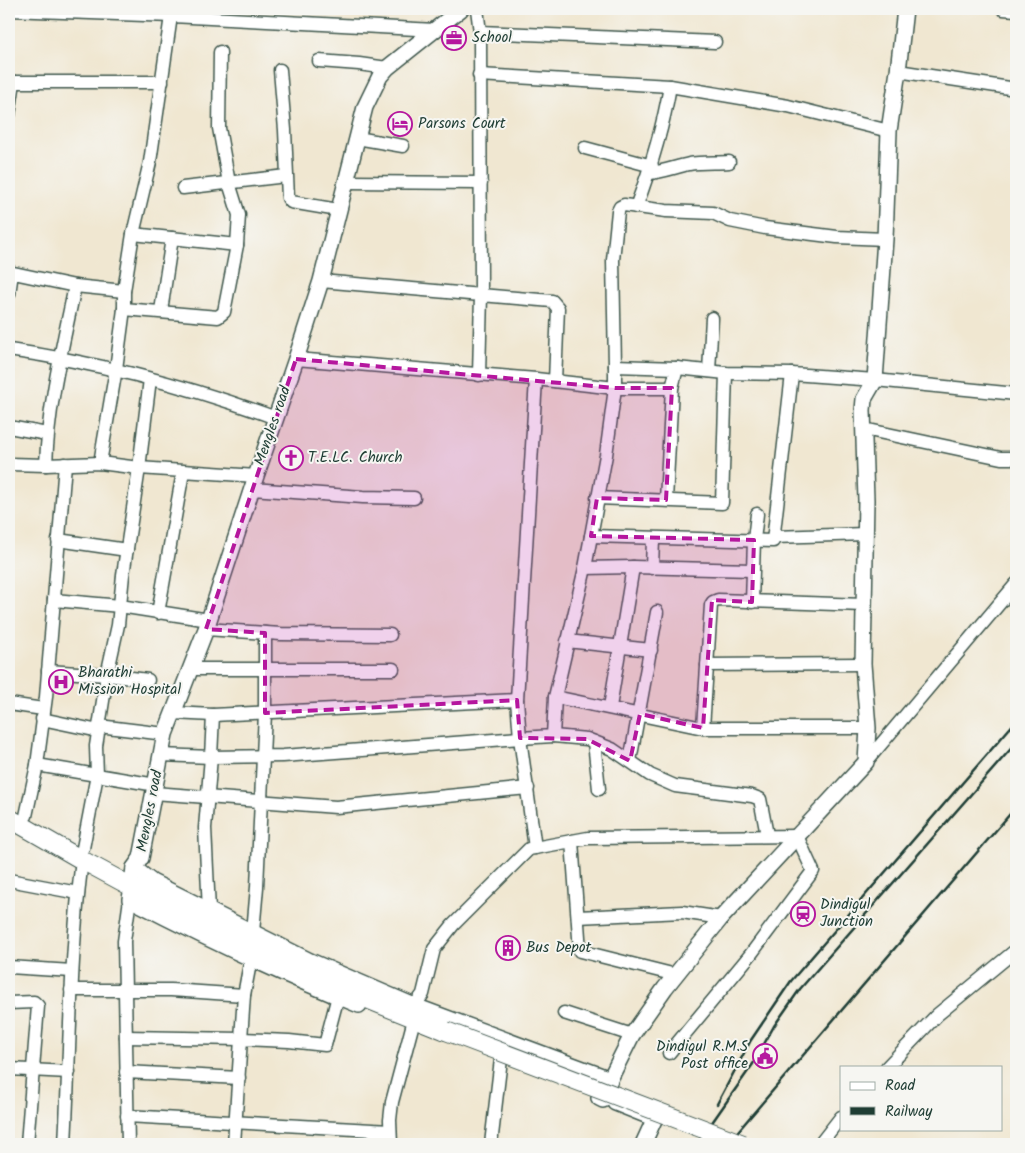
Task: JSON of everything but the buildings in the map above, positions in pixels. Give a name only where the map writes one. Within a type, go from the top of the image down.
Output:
[{"type":"highway","points":[[9,806],[18,817],[133,882],[171,909],[198,912],[347,991],[446,1031],[743,1144]]},
{"type":"main road","name":"Mengles road","points":[[133,882],[141,858],[165,734],[207,625],[296,360],[321,281],[365,107],[380,76],[387,68],[461,9]]},
{"type":"main road","points":[[133,882],[194,933],[338,996],[603,1100],[610,1079],[632,1035],[676,975],[721,918],[866,762],[868,728],[863,664],[866,500],[864,399],[875,380],[889,131],[905,9]]},
{"type":"main road","points":[[198,912],[253,932],[310,961],[412,1005],[610,1079]]},
{"type":"main road","points":[[461,1044],[468,1026]]},
{"type":"main road","points":[[643,1144],[654,1120]]},
{"type":"street","points":[[477,9],[480,32],[481,183],[479,375]]},
{"type":"street","points":[[1003,9],[1016,10]]},
{"type":"street","points":[[9,10],[172,12],[435,30]]},
{"type":"street","points":[[100,463],[116,369],[124,309],[124,291],[133,234],[150,162],[172,12]]},
{"type":"street","points":[[480,32],[715,42]]},
{"type":"street","points":[[124,309],[218,317],[222,316],[224,312],[237,245],[239,215],[229,183],[219,128],[220,52]]},
{"type":"street","points":[[319,62],[359,64],[387,68]]},
{"type":"street","points":[[280,70],[285,130],[287,194],[291,202],[338,210]]},
{"type":"street","points":[[898,71],[1016,89]]},
{"type":"street","points":[[480,75],[670,86],[788,106],[889,131]]},
{"type":"street","points":[[9,115],[11,82],[162,82]]},
{"type":"street","points":[[636,207],[664,122],[670,86]]},
{"type":"street","points":[[357,138],[403,146]]},
{"type":"street","points":[[585,148],[662,172],[696,163],[729,162]]},
{"type":"street","points":[[183,188],[286,176]]},
{"type":"street","points":[[345,182],[481,183]]},
{"type":"street","points":[[553,736],[555,697],[585,568],[606,455],[615,388],[613,260],[620,207],[624,205],[666,211],[713,213],[721,215],[730,221],[747,224],[837,237],[884,239]]},
{"type":"street","points":[[133,234],[237,245]]},
{"type":"street","points":[[161,311],[172,238]]},
{"type":"street","points":[[9,294],[10,272],[76,286],[124,291]]},
{"type":"street","points":[[321,281],[552,301],[558,308],[555,381]]},
{"type":"street","points":[[46,465],[47,434],[60,357],[76,286]]},
{"type":"street","points":[[709,371],[712,318]]},
{"type":"street","points":[[9,350],[60,357],[116,369],[219,397],[276,418]]},
{"type":"street","points":[[296,360],[536,379],[615,388],[672,388]]},
{"type":"street","points":[[615,366],[676,368],[726,373],[792,374],[1016,394]]},
{"type":"street","points":[[666,500],[672,388],[676,368]]},
{"type":"street","points":[[597,498],[722,503],[726,373]]},
{"type":"street","points":[[591,536],[773,541],[792,374]]},
{"type":"street","points":[[65,1144],[71,990],[78,893],[96,775],[96,746],[120,606],[150,378]]},
{"type":"street","points":[[536,379],[517,700],[520,738],[536,848]]},
{"type":"street","points":[[9,427],[47,434]]},
{"type":"street","points":[[864,429],[1001,458],[1016,458]]},
{"type":"street","points":[[9,464],[100,463],[183,472],[362,497],[414,498]]},
{"type":"street","points":[[18,817],[38,765],[48,671],[64,464]]},
{"type":"street","points":[[158,613],[183,472]]},
{"type":"street","points":[[752,602],[752,570],[757,514]]},
{"type":"street","points":[[774,537],[865,534]]},
{"type":"street","points":[[652,568],[654,539]]},
{"type":"street","points":[[58,540],[127,550]]},
{"type":"street","points":[[585,568],[633,567],[752,570]]},
{"type":"street","points":[[610,707],[633,567]]},
{"type":"street","points":[[866,762],[1016,584]]},
{"type":"street","points":[[54,600],[120,606],[207,625],[265,633],[390,635]]},
{"type":"street","points":[[703,728],[711,605],[713,602],[718,600],[864,605]]},
{"type":"street","points":[[630,761],[657,612]]},
{"type":"street","points":[[253,932],[257,887],[265,713],[265,633]]},
{"type":"street","points":[[568,642],[651,650]]},
{"type":"street","points":[[707,665],[863,664]]},
{"type":"street","points":[[191,669],[393,669]]},
{"type":"street","points":[[48,671],[148,680]]},
{"type":"street","points":[[555,697],[703,728],[868,728]]},
{"type":"street","points":[[172,713],[212,715],[517,700]]},
{"type":"street","points":[[9,704],[99,729],[165,734]]},
{"type":"street","points":[[198,912],[206,797],[211,757],[212,715]]},
{"type":"street","points":[[161,755],[211,757],[339,753],[520,738],[577,737],[612,749],[650,775],[675,786],[752,796],[760,799],[766,835]]},
{"type":"street","points":[[594,742],[599,790]]},
{"type":"street","points":[[38,765],[96,775],[155,789],[206,797],[336,807],[528,788]]},
{"type":"street","points":[[412,1005],[423,994],[434,949],[453,925],[529,849],[588,838],[797,836],[813,871],[751,954],[669,1053]]},
{"type":"street","points":[[572,841],[580,951],[676,975]]},
{"type":"street","points":[[9,880],[78,893]]},
{"type":"street","points":[[128,1144],[124,941],[133,882]]},
{"type":"street","points":[[578,917],[682,912],[721,918]]},
{"type":"street","points":[[888,1066],[937,1014],[1016,950]]},
{"type":"street","points":[[234,1144],[244,995],[250,958]]},
{"type":"street","points":[[9,967],[72,971]]},
{"type":"street","points":[[71,990],[171,990],[244,995]]},
{"type":"street","points":[[126,1037],[289,1041],[325,1045],[338,996]]},
{"type":"street","points":[[9,1003],[34,1002],[38,1006],[27,1144]]},
{"type":"street","points":[[564,1013],[632,1035]]},
{"type":"street","points":[[127,1116],[235,1122],[391,1138],[392,1102],[412,1026]]},
{"type":"street","points":[[491,1144],[501,1059]]},
{"type":"street","points":[[9,1069],[69,1072]]},
{"type":"street","points":[[126,1072],[239,1078]]},
{"type":"street","points":[[603,1100],[654,1120]]},
{"type":"street","points":[[820,1144],[840,1118]]},
{"type":"highlighted area","points":[[296,359],[615,388],[672,388],[666,500],[597,498],[591,536],[754,540],[752,602],[712,600],[703,728],[640,714],[630,761],[587,739],[520,738],[517,700],[265,713],[265,633],[206,629]]},
{"type":"railway","points":[[717,1104],[751,1040],[791,981],[1016,721]]},
{"type":"railway","points":[[697,1144],[753,1064],[774,1026],[800,989],[1016,743]]},
{"type":"railway","points":[[727,1144],[1016,807]]},
{"type":"place","name":"School","points":[[454,38]]},
{"type":"place","name":"Parsons Court","points":[[400,124]]},
{"type":"place","name":"T.E.LC. Church","points":[[291,458]]},
{"type":"place","name":"Bharathi Mission Hospital","points":[[61,682]]},
{"type":"place","name":"Dindigul Junction","points":[[803,914]]},
{"type":"place","name":"Bus Depot","points":[[508,948]]},
{"type":"place","name":"Dindigul R.M.S Post office","points":[[765,1056]]}]
